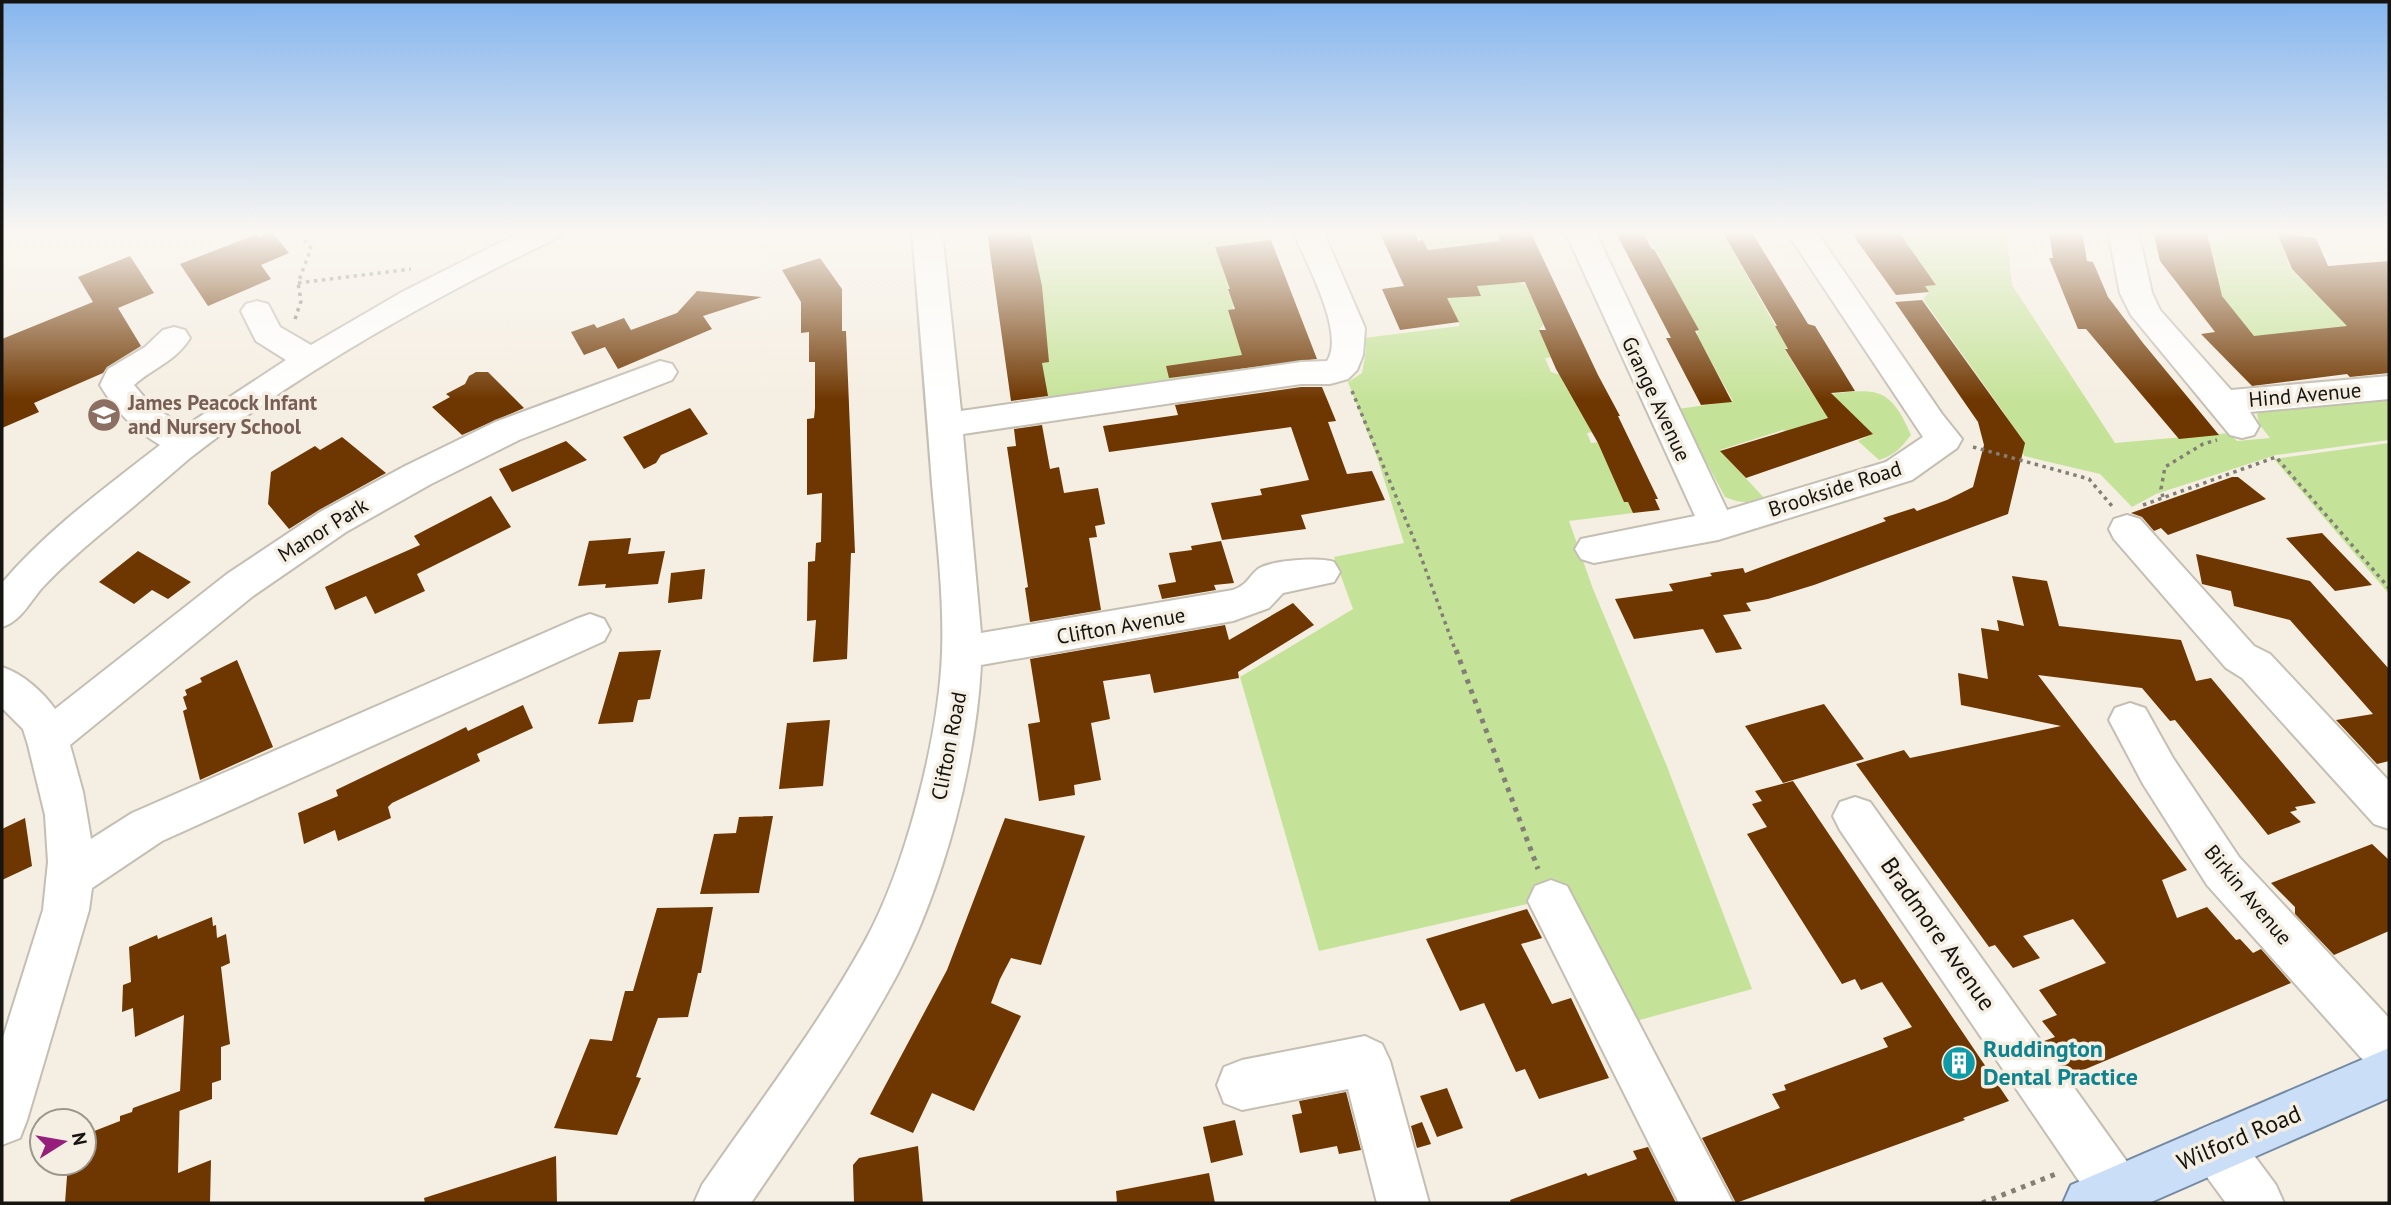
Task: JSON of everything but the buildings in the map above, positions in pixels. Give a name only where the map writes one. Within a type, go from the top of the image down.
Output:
[{"type":"main road","name":"Wilford Road","points":[[2103,1197],[2389,1073]]},
{"type":"street","points":[[2,612],[24,584],[63,547],[186,444],[313,358],[438,287]]},
{"type":"street","name":"Clifton Road","points":[[720,1203],[829,1045],[867,984],[897,923],[925,848],[943,782],[959,698],[962,652],[956,547],[932,287]]},
{"type":"street","points":[[944,425],[1301,373],[1330,372],[1342,368],[1347,362],[1346,337],[1349,328],[1331,287]]},
{"type":"street","name":"Grange Avenue","points":[[1606,287],[1697,487],[1718,526]]},
{"type":"street","points":[[1839,287],[1930,423],[1945,439]]},
{"type":"street","points":[[2135,287],[2142,307],[2232,414]]},
{"type":"street","points":[[257,311],[267,333],[313,358]]},
{"type":"street","points":[[174,338],[157,355],[120,377],[117,385],[132,409],[186,444]]},
{"type":"street","name":"Manor Park","points":[[46,740],[240,585],[342,516],[507,431],[648,385]]},
{"type":"street","name":"Hind Avenue","points":[[2232,414],[2389,388]]},
{"type":"street","name":"Brookside Road","points":[[1594,549],[1718,526],[1899,471],[1945,439]]},
{"type":"street","points":[[2129,516],[2240,657],[2256,666],[2389,810]]},
{"type":"street","name":"Clifton Avenue","points":[[962,652],[1218,609],[1256,597],[1268,587],[1267,569],[1321,572]]},
{"type":"street","points":[[73,875],[147,827],[550,659],[590,630]]},
{"type":"street","points":[[2,684],[33,711],[40,722],[67,814],[72,842],[73,875],[66,910],[2,1120]]},
{"type":"street","name":"Birkin Avenue","points":[[2130,720],[2158,771],[2223,872],[2389,1054]]},
{"type":"street","name":"Bradmore Avenue","points":[[1855,816],[2103,1197]]},
{"type":"street","points":[[1551,901],[1707,1203]]},
{"type":"street","points":[[1242,1084],[1365,1061],[1403,1203]]},
{"type":"street","points":[[2217,1148],[2258,1203]]},
{"type":"path","points":[[278,341],[297,315],[301,301],[299,287]]},
{"type":"path","points":[[1342,368],[1408,524],[1551,901]]},
{"type":"path","points":[[2163,497],[2161,489],[2165,467],[2208,442],[2252,437],[2232,414]]},
{"type":"path","points":[[1945,439],[2089,479],[2129,516],[2163,497],[2276,457],[2389,588]]},
{"type":"green space","points":[[1035,287],[1242,287],[1228,290],[1233,304],[1232,324],[1263,352],[1270,370],[1049,409],[1037,336]]},
{"type":"green space","points":[[1441,287],[1529,287],[1544,324],[1539,330],[1556,357],[1545,358],[1551,372],[1570,378],[1563,382],[1569,392],[1577,390],[1594,432],[1587,433],[1591,443],[1599,442],[1624,502],[1628,502],[1633,513],[1569,521],[1593,589],[1666,764],[1752,989],[1607,1029],[1536,902],[1319,951],[1240,677],[1353,609],[1334,557],[1404,543],[1377,457],[1348,382],[1362,373],[1366,351],[1364,338],[1460,326]]},
{"type":"green space","points":[[1675,287],[1754,287],[1787,347],[1785,350],[1810,390],[1820,389],[1824,395],[1868,392],[1887,398],[1903,418],[1911,435],[1897,450],[1879,460],[1858,441],[1872,434],[1848,411],[1787,432],[1783,430],[1720,450],[1765,499],[1745,502],[1725,497],[1678,409],[1733,401],[1697,336],[1698,330]]},
{"type":"green space","points":[[1926,287],[2013,287],[2115,443],[2229,433],[2237,441],[2270,438],[2259,424],[2257,414],[2260,412],[2389,400],[2389,440],[2276,455],[2156,494],[2132,507],[2100,474],[2024,456],[2013,428],[2002,410],[1923,299],[1929,292]]},
{"type":"green space","points":[[2218,287],[2309,287],[2337,315],[2366,324],[2389,320],[2389,347],[2362,350],[2293,381],[2241,329]]},
{"type":"green space","points":[[2389,443],[2389,594],[2274,459]]},
{"type":"place","name":"James Peacock Infant and Nursery School","points":[[104,415]]},
{"type":"place","name":"Ruddington Dental Practice","points":[[1959,1063]]}]
